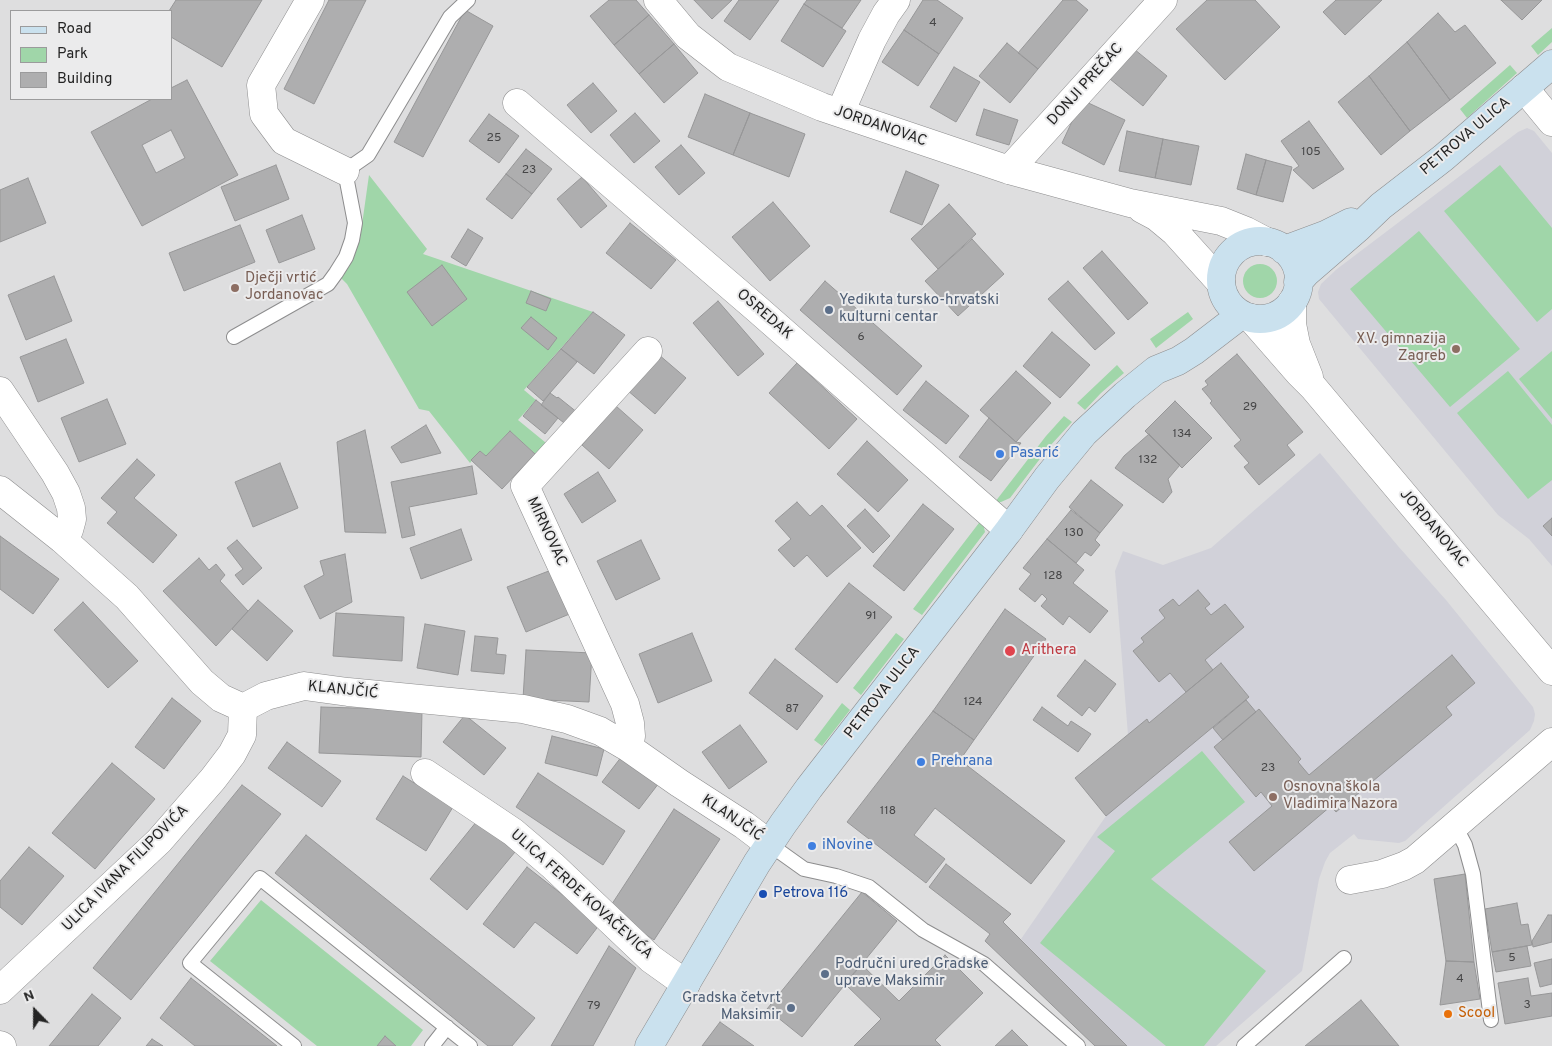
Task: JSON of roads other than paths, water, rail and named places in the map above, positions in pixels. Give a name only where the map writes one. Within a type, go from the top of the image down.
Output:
[{"type":"street","points":[[310,0],[261,85],[264,114],[284,141],[345,171]]},
{"type":"street","name":"JORDANOVAC","points":[[658,0],[688,36],[728,67],[822,107],[1009,170],[1130,203],[1221,221],[1275,246]]},
{"type":"street","points":[[840,113],[872,40],[896,0]]},
{"type":"street","name":"DONJI PREČAC","points":[[1009,170],[1163,0]]},
{"type":"street","name":"PETROVA ULICA","points":[[1295,292],[1311,268],[1379,208],[1443,158],[1552,64]]},
{"type":"street","points":[[1524,88],[1552,122]]},
{"type":"street","name":"OSREDAK","points":[[518,103],[1009,530]]},
{"type":"street","name":"JORDANOVAC","points":[[1130,203],[1157,217],[1175,232],[1234,303],[1314,387],[1552,671]]},
{"type":"street","name":"PETROVA ULICA","points":[[1275,246],[1327,234],[1379,208]]},
{"type":"street","points":[[1256,242],[1275,246],[1292,260],[1298,272],[1295,292],[1285,310],[1269,318],[1234,303],[1224,266],[1234,251],[1245,245],[1256,242]]},
{"type":"street","name":"JORDANOVAC","points":[[1295,292],[1292,324],[1296,344],[1314,387]]},
{"type":"street","name":"PETROVA ULICA","points":[[649,1046],[769,844],[814,782],[1047,478],[1084,434],[1125,395],[1156,370],[1170,351],[1220,304],[1234,303]]},
{"type":"street","name":"MIRNOVAC","points":[[629,748],[630,724],[625,704],[525,486],[648,351]]},
{"type":"street","points":[[0,391],[55,473],[66,493],[72,519],[69,530],[62,539]]},
{"type":"street","points":[[0,490],[62,539],[127,596],[202,682],[221,698],[243,708]]},
{"type":"street","name":"KLANJČIĆ","points":[[243,708],[266,696],[304,686],[523,709],[567,719],[600,731],[629,748],[769,844]]},
{"type":"street","name":"ULICA IVANA FILIPOVIĆA","points":[[0,990],[159,841],[213,779],[232,754],[242,735],[243,708]]},
{"type":"street","points":[[1350,880],[1382,874],[1415,860],[1552,742]]},
{"type":"street","name":"ULICA FERDE KOVAČEVIĆA","points":[[425,774],[513,832],[553,866],[650,959],[686,984]]},
{"type":"lane","points":[[234,337],[328,284],[336,273],[346,257],[355,223],[345,171],[368,155],[450,17],[468,0]]},
{"type":"lane","points":[[1455,826],[1465,845],[1473,874],[1491,1020]]},
{"type":"lane","points":[[769,844],[804,869],[836,876],[869,887],[923,930],[984,964],[1078,1046]]},
{"type":"lane","points":[[294,1046],[190,963],[260,878],[470,1046]]},
{"type":"lane","points":[[1244,1046],[1344,958]]},
{"type":"lane","points":[[432,1046],[448,1027]]},
{"type":"place","name":"Dječji vrtić Jordanovac","points":[[235,288]]},
{"type":"place","name":"Yedikıta tursko-hrvatski kulturni centar","points":[[829,310]]},
{"type":"place","name":"XV. gimnazija Zagreb","points":[[1456,349]]},
{"type":"place","name":"Pasarić","points":[[1000,454]]},
{"type":"place","name":"Arithera","points":[[1010,651]]},
{"type":"place","name":"Prehrana","points":[[921,762]]},
{"type":"place","name":"Osnovna škola Vladimira Nazora","points":[[1273,797]]},
{"type":"place","name":"iNovine","points":[[812,846]]},
{"type":"place","name":"Petrova 116","points":[[763,894]]},
{"type":"place","name":"Područni ured Gradske uprave Maksimir","points":[[825,974]]},
{"type":"place","name":"Gradska četvrt Maksimir","points":[[791,1008]]},
{"type":"place","name":"Scool","points":[[1448,1014]]}]
